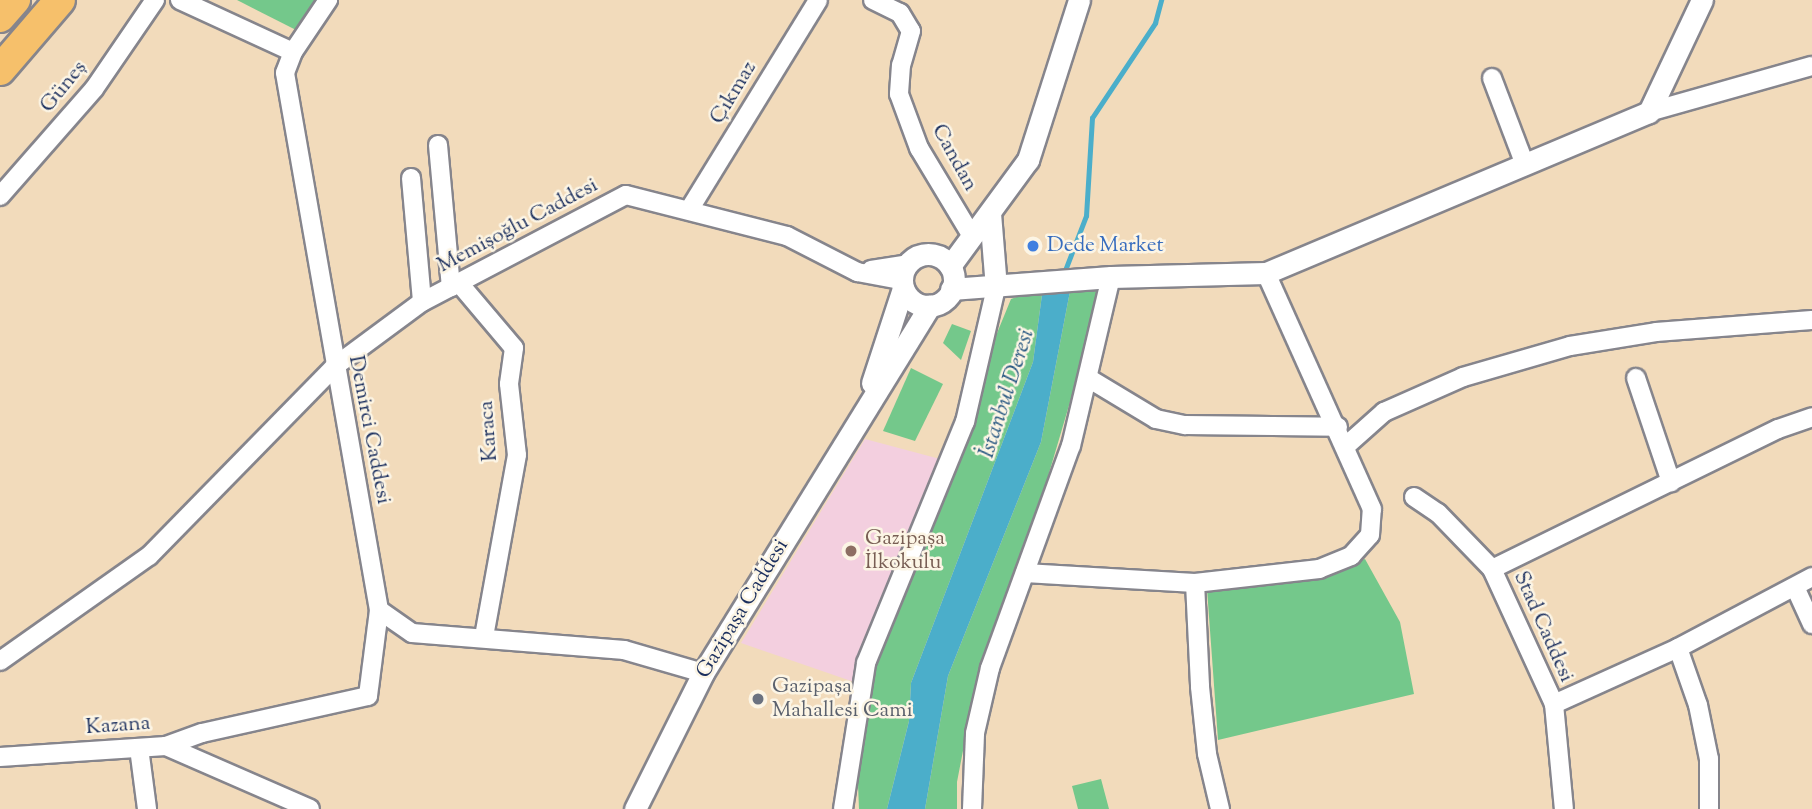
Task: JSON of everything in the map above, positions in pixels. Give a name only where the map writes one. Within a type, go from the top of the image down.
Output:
[{"type":"highway","points":[[0,17],[15,0]]},
{"type":"highway","points":[[0,70],[60,0]]},
{"type":"street","name":"Güneş","points":[[0,196],[94,89],[155,0]]},
{"type":"street","points":[[180,0],[293,52],[328,0]]},
{"type":"street","name":"Çıkmaz","points":[[690,211],[818,0]]},
{"type":"street","name":"Candan","points":[[873,0],[901,13],[911,31],[901,65],[900,94],[919,148],[970,233]]},
{"type":"street","points":[[990,213],[970,233],[929,254],[904,277],[914,302],[930,305],[946,298],[951,276],[990,213],[1028,160],[1079,0]]},
{"type":"street","points":[[1649,112],[1702,0]]},
{"type":"street","name":"Demirci Caddesi","points":[[166,746],[202,733],[368,696],[379,610],[334,367],[285,73],[293,52]]},
{"type":"street","points":[[929,254],[951,276],[1001,282],[1266,273],[1649,112],[1812,66]]},
{"type":"street","points":[[1492,78],[1525,165]]},
{"type":"street","points":[[438,145],[455,285]]},
{"type":"street","points":[[411,178],[422,302]]},
{"type":"street","name":"Memişoğlu Caddesi","points":[[0,661],[149,556],[334,367],[422,302],[626,195],[787,236],[857,272],[904,277]]},
{"type":"street","points":[[843,809],[866,663],[965,422],[1001,282],[990,213]]},
{"type":"street","points":[[1025,573],[1195,583],[1319,569],[1351,556],[1370,535],[1372,509],[1347,445],[1266,273]]},
{"type":"street","name":"Gazipaşa Caddesi","points":[[862,415],[904,277]]},
{"type":"street","points":[[972,809],[975,734],[987,679],[1071,446],[1111,277]]},
{"type":"street","name":"Karaca","points":[[455,285],[514,348],[509,384],[517,455],[484,636]]},
{"type":"street","name":"Gazipaşa Caddesi","points":[[635,809],[703,673],[930,305]]},
{"type":"street","points":[[1347,445],[1384,412],[1464,377],[1570,346],[1656,332],[1812,320]]},
{"type":"street","points":[[1088,378],[1156,419],[1185,425],[1338,427]]},
{"type":"street","points":[[1636,378],[1671,482]]},
{"type":"street","points":[[1492,569],[1812,417]]},
{"type":"street","name":"Stad Caddesi","points":[[1414,497],[1438,513],[1492,569],[1554,704],[1564,809]]},
{"type":"street","points":[[1554,704],[1678,648],[1812,577]]},
{"type":"street","points":[[1195,583],[1200,687],[1220,809]]},
{"type":"street","points":[[1795,587],[1812,624]]},
{"type":"street","points":[[379,610],[412,633],[484,636],[624,650],[703,673]]},
{"type":"street","points":[[1678,648],[1699,705],[1709,759],[1709,809]]},
{"type":"street","name":"Kazana","points":[[0,757],[166,746],[310,809]]},
{"type":"street","points":[[139,748],[147,809]]},
{"type":"shaded area","name":"Gazipaşa İlkokulu","points":[[865,439],[940,459],[854,682],[741,643]]},
{"type":"green space","points":[[237,0],[318,0],[298,31]]},
{"type":"green space","points":[[1071,286],[1104,287],[1026,551],[976,683],[957,782],[957,809],[925,809],[948,676],[1041,442]]},
{"type":"green space","points":[[1043,287],[1033,362],[911,683],[909,721],[887,809],[859,809],[854,682],[1011,299]]},
{"type":"green space","points":[[952,324],[971,331],[961,360],[943,343]]},
{"type":"green space","points":[[911,368],[943,384],[915,441],[883,431]]},
{"type":"green space","points":[[1365,559],[1400,622],[1414,694],[1218,740],[1207,589],[1326,572]]},
{"type":"green space","points":[[1101,779],[1109,809],[1078,809],[1072,786]]},
{"type":"water","points":[[1071,286],[1041,442],[948,676],[925,809],[887,809],[909,721],[911,683],[1033,362],[1043,287]]},
{"type":"waterway","name":"İstanbul Deresi","points":[[1064,273],[1086,216],[1092,118],[1155,23],[1161,0]]},
{"type":"place","name":"Dede Market","points":[[1033,246]]},
{"type":"place","name":"Gazipaşa İlkokulu","points":[[851,551]]},
{"type":"place","name":"Gazipaşa Mahallesi Cami","points":[[758,699]]}]
